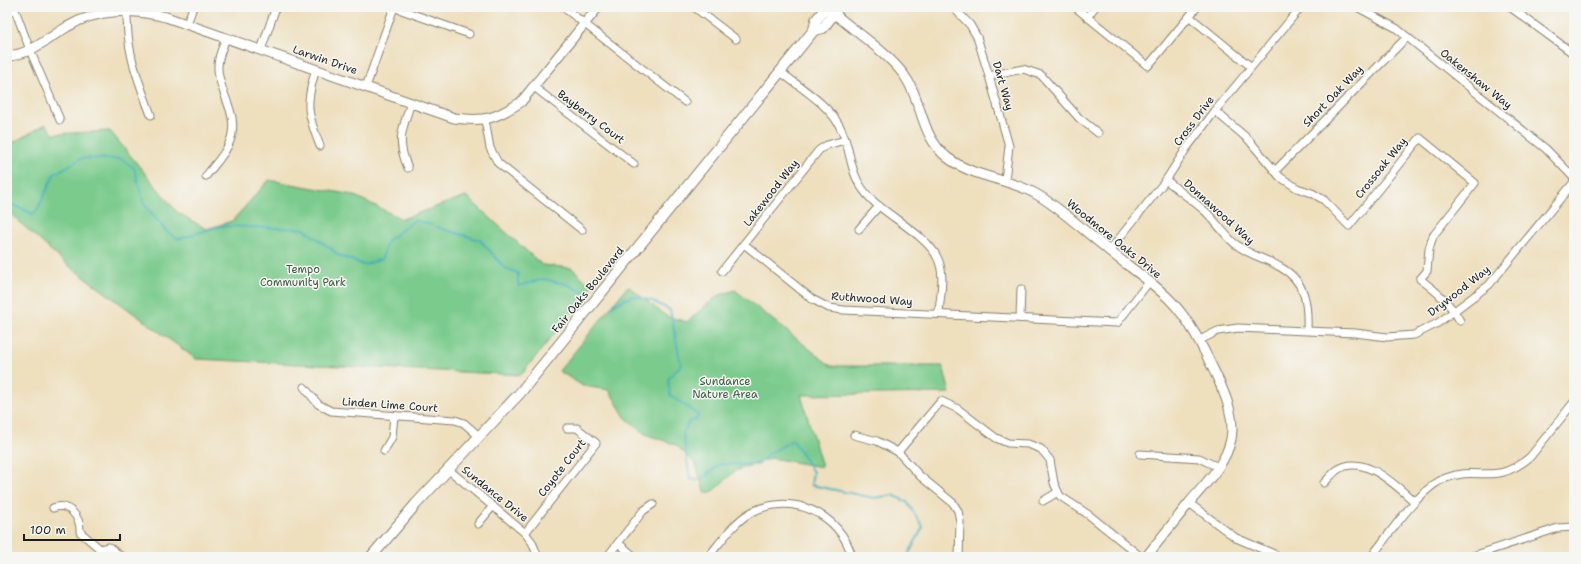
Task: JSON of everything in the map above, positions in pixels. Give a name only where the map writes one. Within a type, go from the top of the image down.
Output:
[{"type":"main road","name":"Fair Oaks Boulevard","points":[[371,557],[406,515],[520,393],[781,72],[814,30],[816,20],[830,8]]},
{"type":"street","points":[[14,7],[30,50],[60,120]]},
{"type":"street","points":[[187,24],[193,7]]},
{"type":"street","points":[[261,50],[276,7]]},
{"type":"street","points":[[366,87],[394,7],[469,34]]},
{"type":"street","points":[[563,7],[685,102]]},
{"type":"street","name":"Larwin Drive","points":[[7,56],[30,50],[80,20],[127,9],[158,15],[187,24],[454,118],[485,120],[504,113],[521,102],[598,7]]},
{"type":"street","points":[[694,7],[736,39]]},
{"type":"street","name":"Dart Way","points":[[953,7],[970,25],[977,37],[989,76],[1009,146],[1005,180]]},
{"type":"street","points":[[1075,7],[1148,66],[1197,7]]},
{"type":"street","points":[[1087,17],[1095,7]]},
{"type":"street","name":"Cross Drive","points":[[1109,251],[1166,180],[1186,149],[1250,66],[1301,7]]},
{"type":"street","name":"Oakenshaw Way","points":[[1357,7],[1396,28],[1546,149],[1574,178]]},
{"type":"street","points":[[1510,7],[1574,54]]},
{"type":"street","name":"Woodmore Oaks Drive","points":[[830,8],[881,50],[905,76],[916,97],[926,131],[938,149],[949,159],[966,169],[1005,180],[1035,193],[1049,202],[1149,282],[1180,311],[1200,340],[1226,399],[1232,423],[1231,439],[1228,450],[1218,467],[1146,557]]},
{"type":"street","points":[[127,9],[127,40],[132,63],[152,115]]},
{"type":"street","points":[[1190,17],[1250,66]]},
{"type":"street","name":"Short Oak Way","points":[[1275,171],[1407,37]]},
{"type":"street","points":[[206,176],[230,143],[233,133],[232,114],[218,72],[220,54],[226,38]]},
{"type":"street","points":[[316,69],[308,103],[309,115],[320,146]]},
{"type":"street","points":[[989,76],[1018,69],[1028,69],[1041,75],[1079,118],[1098,133]]},
{"type":"street","points":[[781,72],[832,115],[839,125],[845,140],[855,178],[864,192],[879,206],[927,244],[937,257],[942,276],[939,314]]},
{"type":"street","name":"Bayberry Court","points":[[534,87],[634,164]]},
{"type":"street","points":[[408,168],[402,155],[400,139],[411,103]]},
{"type":"street","name":"Crossoak Way","points":[[1215,111],[1248,139],[1287,183],[1324,200],[1349,226],[1420,138],[1475,183],[1434,236],[1429,249],[1427,271],[1420,279],[1444,298],[1460,320]]},
{"type":"street","points":[[485,120],[490,148],[498,164],[582,230]]},
{"type":"street","name":"Lakewood Way","points":[[722,271],[819,150],[827,145],[845,140]]},
{"type":"street","name":"Donnawood Way","points":[[1166,180],[1206,212],[1230,240],[1242,249],[1279,266],[1293,278],[1306,300],[1308,310],[1307,330]]},
{"type":"street","name":"Drywood Way","points":[[1200,340],[1218,331],[1238,328],[1307,330],[1387,337],[1414,335],[1438,323],[1497,277],[1574,182]]},
{"type":"street","points":[[859,229],[879,206]]},
{"type":"street","name":"Ruthwood Way","points":[[744,244],[812,299],[829,308],[1117,322],[1149,282]]},
{"type":"street","points":[[1020,318],[1021,289]]},
{"type":"street","name":"Linden Lime Court","points":[[304,387],[318,404],[331,411],[456,420],[464,423],[480,437]]},
{"type":"street","points":[[898,452],[941,401],[958,410],[996,438],[1008,443],[1033,445],[1041,449],[1050,460],[1058,492],[1064,499],[1089,515],[1141,557]]},
{"type":"street","points":[[1371,557],[1415,502],[1432,486],[1447,477],[1464,475],[1495,475],[1504,473],[1521,464],[1530,457],[1573,406]]},
{"type":"street","points":[[384,451],[392,437],[394,416]]},
{"type":"street","name":"Coyote Court","points":[[525,533],[596,443],[582,431],[572,427],[567,428]]},
{"type":"street","points":[[854,435],[877,441],[898,452],[920,476],[953,503],[960,521],[959,557]]},
{"type":"street","points":[[1140,454],[1199,458],[1218,467]]},
{"type":"street","points":[[1324,483],[1337,470],[1342,468],[1348,466],[1365,467],[1380,474],[1415,502]]},
{"type":"street","name":"Sundance Drive","points":[[449,470],[525,533],[532,542],[538,557]]},
{"type":"street","points":[[1043,501],[1058,492]]},
{"type":"street","points":[[1190,503],[1236,538],[1274,554]]},
{"type":"street","points":[[607,557],[643,511],[653,504]]},
{"type":"street","points":[[708,557],[736,524],[749,514],[766,507],[784,504],[809,508],[830,521],[843,536],[852,557]]},
{"type":"street","points":[[53,508],[60,505],[67,507],[73,512],[80,524],[80,532],[100,549],[109,547],[122,557]]},
{"type":"street","points":[[478,524],[493,506]]},
{"type":"street","points":[[1470,557],[1558,528],[1574,526]]},
{"type":"street","points":[[618,543],[635,557]]},
{"type":"green space","name":"Tempo Community Park","points":[[46,124],[53,134],[110,131],[177,212],[206,229],[232,221],[269,180],[353,195],[402,219],[466,196],[542,265],[572,268],[592,287],[521,375],[196,359],[65,263],[7,211],[7,146]]},
{"type":"green space","name":"Sundance Nature Area","points":[[628,286],[666,316],[687,322],[717,296],[735,290],[831,366],[943,366],[950,393],[801,395],[822,467],[771,458],[735,471],[713,491],[705,494],[696,465],[676,445],[645,434],[625,417],[609,390],[583,386],[559,371]]},
{"type":"waterway","points":[[7,202],[33,214],[38,209],[54,174],[82,158],[112,159]]},
{"type":"waterway","points":[[114,159],[121,159],[134,168],[144,204],[167,232],[178,239],[204,231]]},
{"type":"waterway","points":[[329,247],[338,255],[364,265],[382,259],[387,241],[415,220],[432,225]]},
{"type":"waterway","points":[[205,231],[222,226],[304,229],[327,246]]},
{"type":"waterway","points":[[436,227],[480,240],[505,268],[518,273],[518,286],[544,279],[569,285],[587,294]]},
{"type":"waterway","points":[[612,306],[632,296],[650,300],[670,310],[681,365],[668,379],[670,395],[698,415],[696,420],[689,421],[683,434],[690,479],[700,480],[720,464],[758,465],[767,455],[793,440],[813,472],[811,485],[874,498],[893,495],[907,502],[923,527],[907,557]]}]
